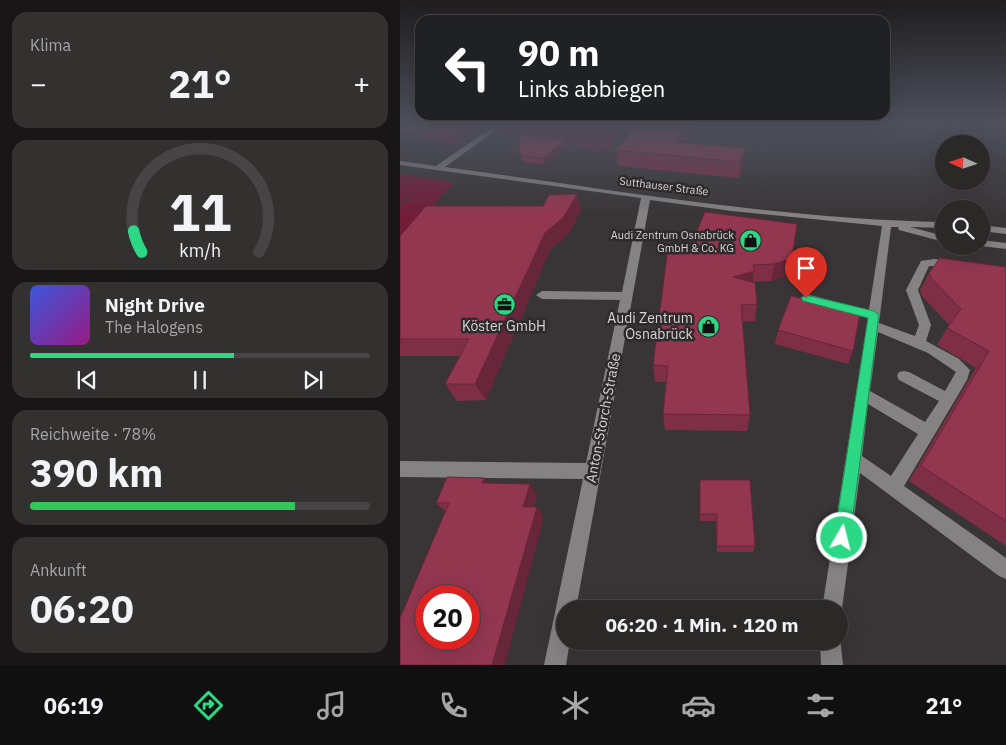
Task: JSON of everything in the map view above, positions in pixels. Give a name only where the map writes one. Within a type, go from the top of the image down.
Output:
[{"type":"street","points":[[438,168],[457,155]]},
{"type":"street","name":"Sutthauser Straße","points":[[400,163],[646,197],[887,224],[935,225]]},
{"type":"street","name":"Anton-Storch-Straße","points":[[568,600],[646,197]]},
{"type":"street","points":[[833,600],[887,224]]},
{"type":"street","name":"Sutthauser Straße","points":[[887,224],[935,237]]},
{"type":"street","points":[[990,229],[1006,230]]},
{"type":"street","points":[[990,244],[1006,246]]},
{"type":"street","points":[[919,344],[925,325],[912,290],[923,266],[928,262],[970,266]]},
{"type":"street","points":[[542,295],[627,296]]},
{"type":"street","points":[[806,298],[873,320],[950,360],[963,370],[962,376],[948,400],[893,488]]},
{"type":"street","points":[[904,376],[948,400]]},
{"type":"street","points":[[863,394],[928,432]]},
{"type":"street","points":[[853,459],[1006,569]]},
{"type":"street","points":[[400,469],[593,471]]},
{"type":"street","points":[[555,665],[558,650]]},
{"type":"street","points":[[831,650],[832,665]]},
{"type":"shaded area","points":[[400,174],[454,182],[445,193],[440,192],[443,194],[400,247],[400,205],[416,190],[400,203]]},
{"type":"building","points":[[520,155],[547,155],[543,158]]},
{"type":"building","points":[[668,155],[742,155],[740,162]]},
{"type":"building","points":[[577,194],[564,217],[545,233],[475,384],[445,384],[469,339],[400,339],[400,236],[426,206],[543,206],[549,195]]},
{"type":"building","points":[[705,212],[797,224],[792,258],[774,264],[753,265],[754,271],[733,277],[755,283],[757,304],[741,305],[750,415],[663,414],[668,366],[653,365],[668,247],[684,249],[685,243],[691,245]]},
{"type":"building","points":[[940,258],[1006,267],[1006,521],[921,466],[989,351],[947,328],[961,309],[931,278],[929,273]]},
{"type":"building","points":[[791,296],[860,313],[853,351],[778,330]]},
{"type":"building","points":[[447,477],[484,478],[482,483],[530,484],[523,507],[537,507],[492,665],[400,665],[400,618],[449,503],[436,503]]},
{"type":"building","points":[[700,480],[750,480],[755,546],[717,546],[717,514],[700,514]]},
{"type":"place","name":"Audi Zentrum Osnabrück GmbH & Co. KG","points":[[750,241]]},
{"type":"place","name":"Köster GmbH","points":[[504,304]]},
{"type":"place","name":"Audi Zentrum Osnabrück","points":[[709,326]]},
{"type":"route","points":[[806,298],[874,315],[842,538]]}]
